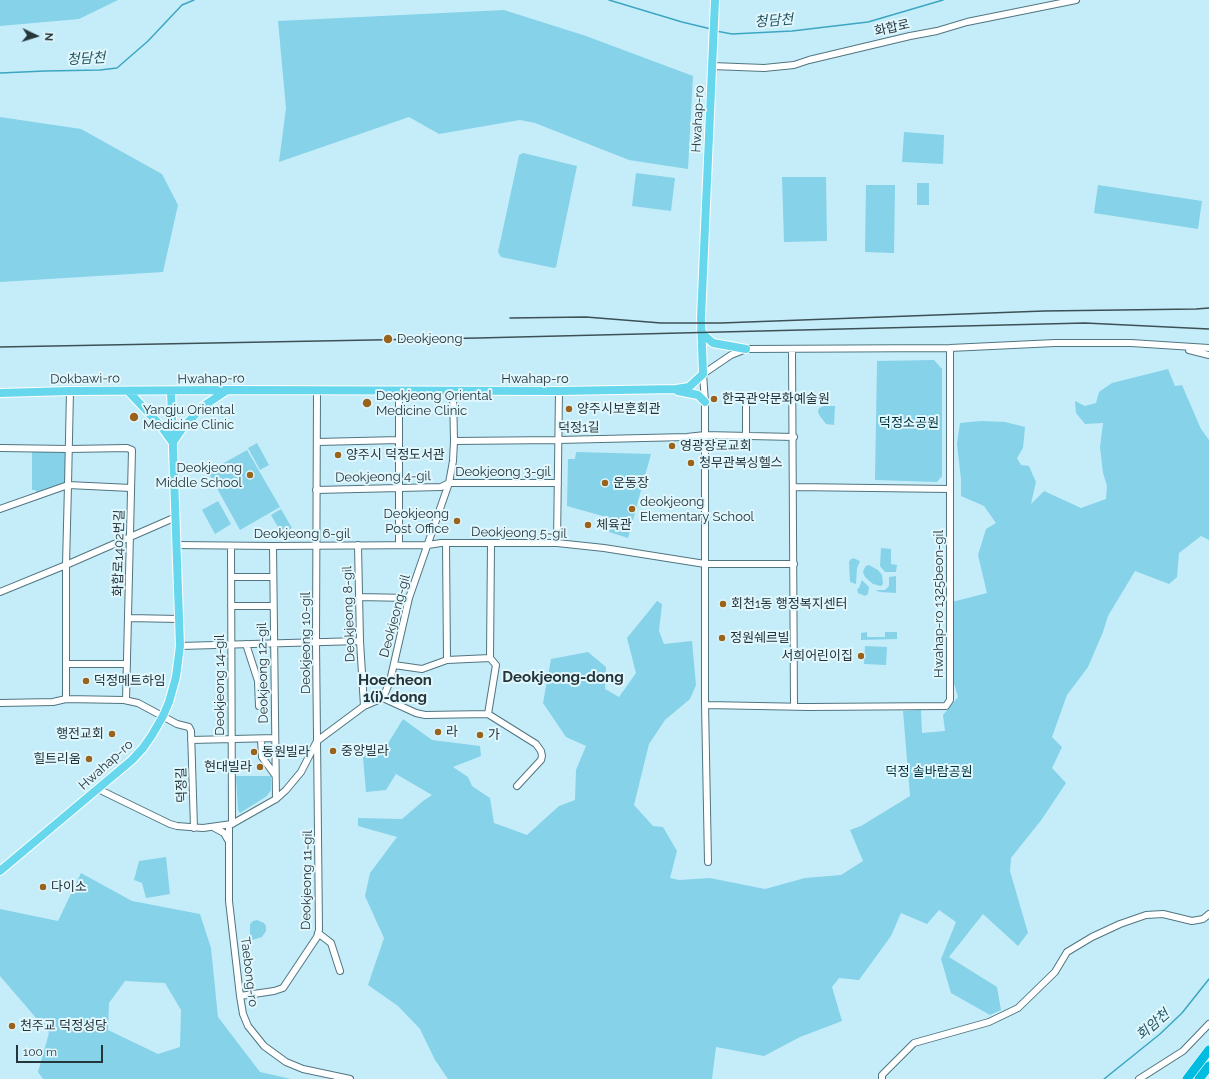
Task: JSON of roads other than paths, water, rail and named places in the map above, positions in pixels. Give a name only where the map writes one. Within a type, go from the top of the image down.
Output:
[{"type":"highway","points":[[1187,1079],[1209,1050]]},
{"type":"highway","points":[[1199,1079],[1209,1066]]},
{"type":"main road","name":"Hwahap-ro","points":[[701,335],[715,0]]},
{"type":"main road","points":[[701,335],[713,343],[746,350]]},
{"type":"main road","points":[[701,335],[703,374]]},
{"type":"main road","name":"Hwahap-ro","points":[[0,871],[132,760],[143,748],[163,716],[169,702],[176,677],[180,646],[171,391],[226,390],[399,392],[672,389],[689,387],[703,374]]},
{"type":"main road","points":[[672,389],[705,398]]},
{"type":"main road","points":[[128,391],[160,425],[173,443],[182,429],[202,407],[226,390]]},
{"type":"main road","name":"Dokbawi-ro","points":[[0,393],[171,391]]},
{"type":"street","name":"화합로","points":[[712,66],[764,68],[794,65],[809,60],[937,31],[968,22],[1076,0]]},
{"type":"street","points":[[708,862],[705,703],[705,398],[703,374],[731,355],[746,350],[950,348],[1054,343],[1131,343],[1209,348]]},
{"type":"street","points":[[1170,345],[1209,355]]},
{"type":"street","name":"Hwahap-ro 1325beon-gil","points":[[794,706],[943,707],[949,704],[950,348]]},
{"type":"street","points":[[705,703],[706,705],[794,706],[794,437],[792,350]]},
{"type":"street","points":[[66,699],[66,565],[70,391]]},
{"type":"street","name":"Deokjeong 10-gil","points":[[317,391],[317,741]]},
{"type":"street","name":"Deokjeong-gil","points":[[383,698],[389,685],[409,598],[449,482],[453,461],[454,440],[453,391]]},
{"type":"street","points":[[557,543],[559,391]]},
{"type":"street","points":[[399,392],[399,545]]},
{"type":"street","points":[[746,404],[746,436]]},
{"type":"street","points":[[705,436],[794,437]]},
{"type":"street","name":"덕정1길","points":[[454,440],[558,440],[705,436]]},
{"type":"street","points":[[317,442],[399,440]]},
{"type":"street","points":[[0,448],[69,449]]},
{"type":"street","name":"화합로1402번길","points":[[69,449],[130,448],[132,452],[126,700]]},
{"type":"street","name":"Deokjeong 3-gil","points":[[449,482],[558,483]]},
{"type":"street","name":"Deokjeong 4-gil","points":[[316,490],[441,486],[449,482]]},
{"type":"street","points":[[0,509],[68,485],[132,488]]},
{"type":"street","points":[[794,487],[950,489]]},
{"type":"street","points":[[0,592],[176,518]]},
{"type":"street","points":[[446,543],[447,660]]},
{"type":"street","name":"Deokjeong 5-gil","points":[[428,545],[446,543],[557,543],[604,548],[705,564],[794,564]]},
{"type":"street","points":[[488,714],[496,665],[490,658],[491,543]]},
{"type":"street","name":"Deokjeong 6-gil","points":[[176,545],[428,545]]},
{"type":"street","name":"Deokjeong 8-gil","points":[[358,545],[360,641],[364,706]]},
{"type":"street","name":"Deokjeong 14-gil","points":[[230,825],[232,740],[231,546]]},
{"type":"street","name":"Deokjeong 12-gil","points":[[273,546],[276,799]]},
{"type":"street","points":[[231,577],[273,577]]},
{"type":"street","points":[[359,597],[409,598]]},
{"type":"street","points":[[231,606],[273,606]]},
{"type":"street","points":[[128,618],[179,619]]},
{"type":"street","points":[[180,646],[360,641]]},
{"type":"street","points":[[246,644],[258,681],[259,706]]},
{"type":"street","points":[[394,665],[425,669],[447,660],[490,658]]},
{"type":"street","points":[[66,664],[127,664]]},
{"type":"street","points":[[98,789],[170,824],[194,828],[230,825],[276,799],[294,781],[317,741],[364,706],[383,698],[416,713],[425,715],[488,714],[536,744],[541,751],[541,760],[517,786]]},
{"type":"street","points":[[0,703],[53,702],[66,699],[126,700],[138,703],[178,725],[190,728],[191,740],[275,738]]},
{"type":"street","points":[[260,739],[262,757],[276,776]]},
{"type":"street","name":"덕정길","points":[[191,740],[194,828]]},
{"type":"street","name":"Deokjeong 11-gil","points":[[240,996],[284,988],[318,933],[317,741]]},
{"type":"street","points":[[304,766],[312,765],[318,768]]},
{"type":"street","points":[[229,842],[232,829],[239,821]]},
{"type":"street","name":"Taebong-ro","points":[[230,825],[229,902],[240,996],[243,1014],[248,1026],[259,1040],[274,1054],[286,1062],[303,1069],[350,1079]]},
{"type":"street","points":[[214,827],[224,833],[229,842]]},
{"type":"street","points":[[882,1079],[882,1075],[914,1043],[990,1022],[1018,1008],[1055,972],[1067,952],[1092,937],[1120,924],[1146,915],[1163,914],[1192,921],[1203,919],[1209,914]]},
{"type":"street","points":[[318,933],[331,943],[340,971]]},
{"type":"street","points":[[1140,1079],[1183,1051],[1209,1024]]},
{"type":"waterway","name":"청담천","points":[[0,73],[100,70],[117,68],[148,41],[182,5],[194,0]]},
{"type":"waterway","name":"청담천","points":[[609,0],[711,29]]},
{"type":"waterway","name":"청담천","points":[[716,31],[732,34],[792,31],[868,22],[943,0]]},
{"type":"waterway","name":"회암천","points":[[1104,1079],[1160,1034],[1182,1013],[1209,979]]},
{"type":"railway","points":[[510,318],[586,317],[661,323],[721,323],[1044,311],[1209,308]]},
{"type":"railway","points":[[0,347],[478,338],[1085,323],[1209,329]]},
{"type":"place","name":"Deokjeong","points":[[388,339]]},
{"type":"place","name":"한국관악문화예술원","points":[[714,399]]},
{"type":"place","name":"Deokjeong Oriental Medicine Clinic","points":[[367,403]]},
{"type":"place","name":"양주시보훈회관","points":[[569,409]]},
{"type":"place","name":"Yangju Oriental Medicine Clinic","points":[[134,417]]},
{"type":"place","name":"영광장로교회","points":[[672,446]]},
{"type":"place","name":"양주시 덕정도서관","points":[[338,455]]},
{"type":"place","name":"청무관복싱헬스","points":[[691,463]]},
{"type":"place","name":"Deokjeong Middle School","points":[[250,475]]},
{"type":"place","name":"운동장","points":[[605,483]]},
{"type":"place","name":"deokjeong Elementary School","points":[[632,509]]},
{"type":"place","name":"Deokjeong Post Office","points":[[457,521]]},
{"type":"place","name":"체육관","points":[[588,525]]},
{"type":"place","name":"회천1동 행정복지센터","points":[[723,604]]},
{"type":"place","name":"정원쉐르빌","points":[[722,638]]},
{"type":"place","name":"서희어린이집","points":[[861,656]]},
{"type":"place","name":"덕정메트하임","points":[[86,681]]},
{"type":"place","name":"라","points":[[438,732]]},
{"type":"place","name":"행전교회","points":[[112,734]]},
{"type":"place","name":"가","points":[[480,735]]},
{"type":"place","name":"중앙빌라","points":[[333,751]]},
{"type":"place","name":"동원빌라","points":[[254,752]]},
{"type":"place","name":"힐트리움","points":[[89,759]]},
{"type":"place","name":"현대빌라","points":[[260,767]]},
{"type":"place","name":"다이소","points":[[43,887]]},
{"type":"place","name":"천주교 덕정성당","points":[[12,1026]]},
{"type":"district","name":"Deokjeong-dong","points":[[563,677]]},
{"type":"district","name":"Hoecheon 1(i)-dong","points":[[395,688]]},
{"type":"park label","name":"덕정소공원","points":[[909,423]]},
{"type":"park label","name":"덕정 솔바람공원","points":[[929,772]]}]
